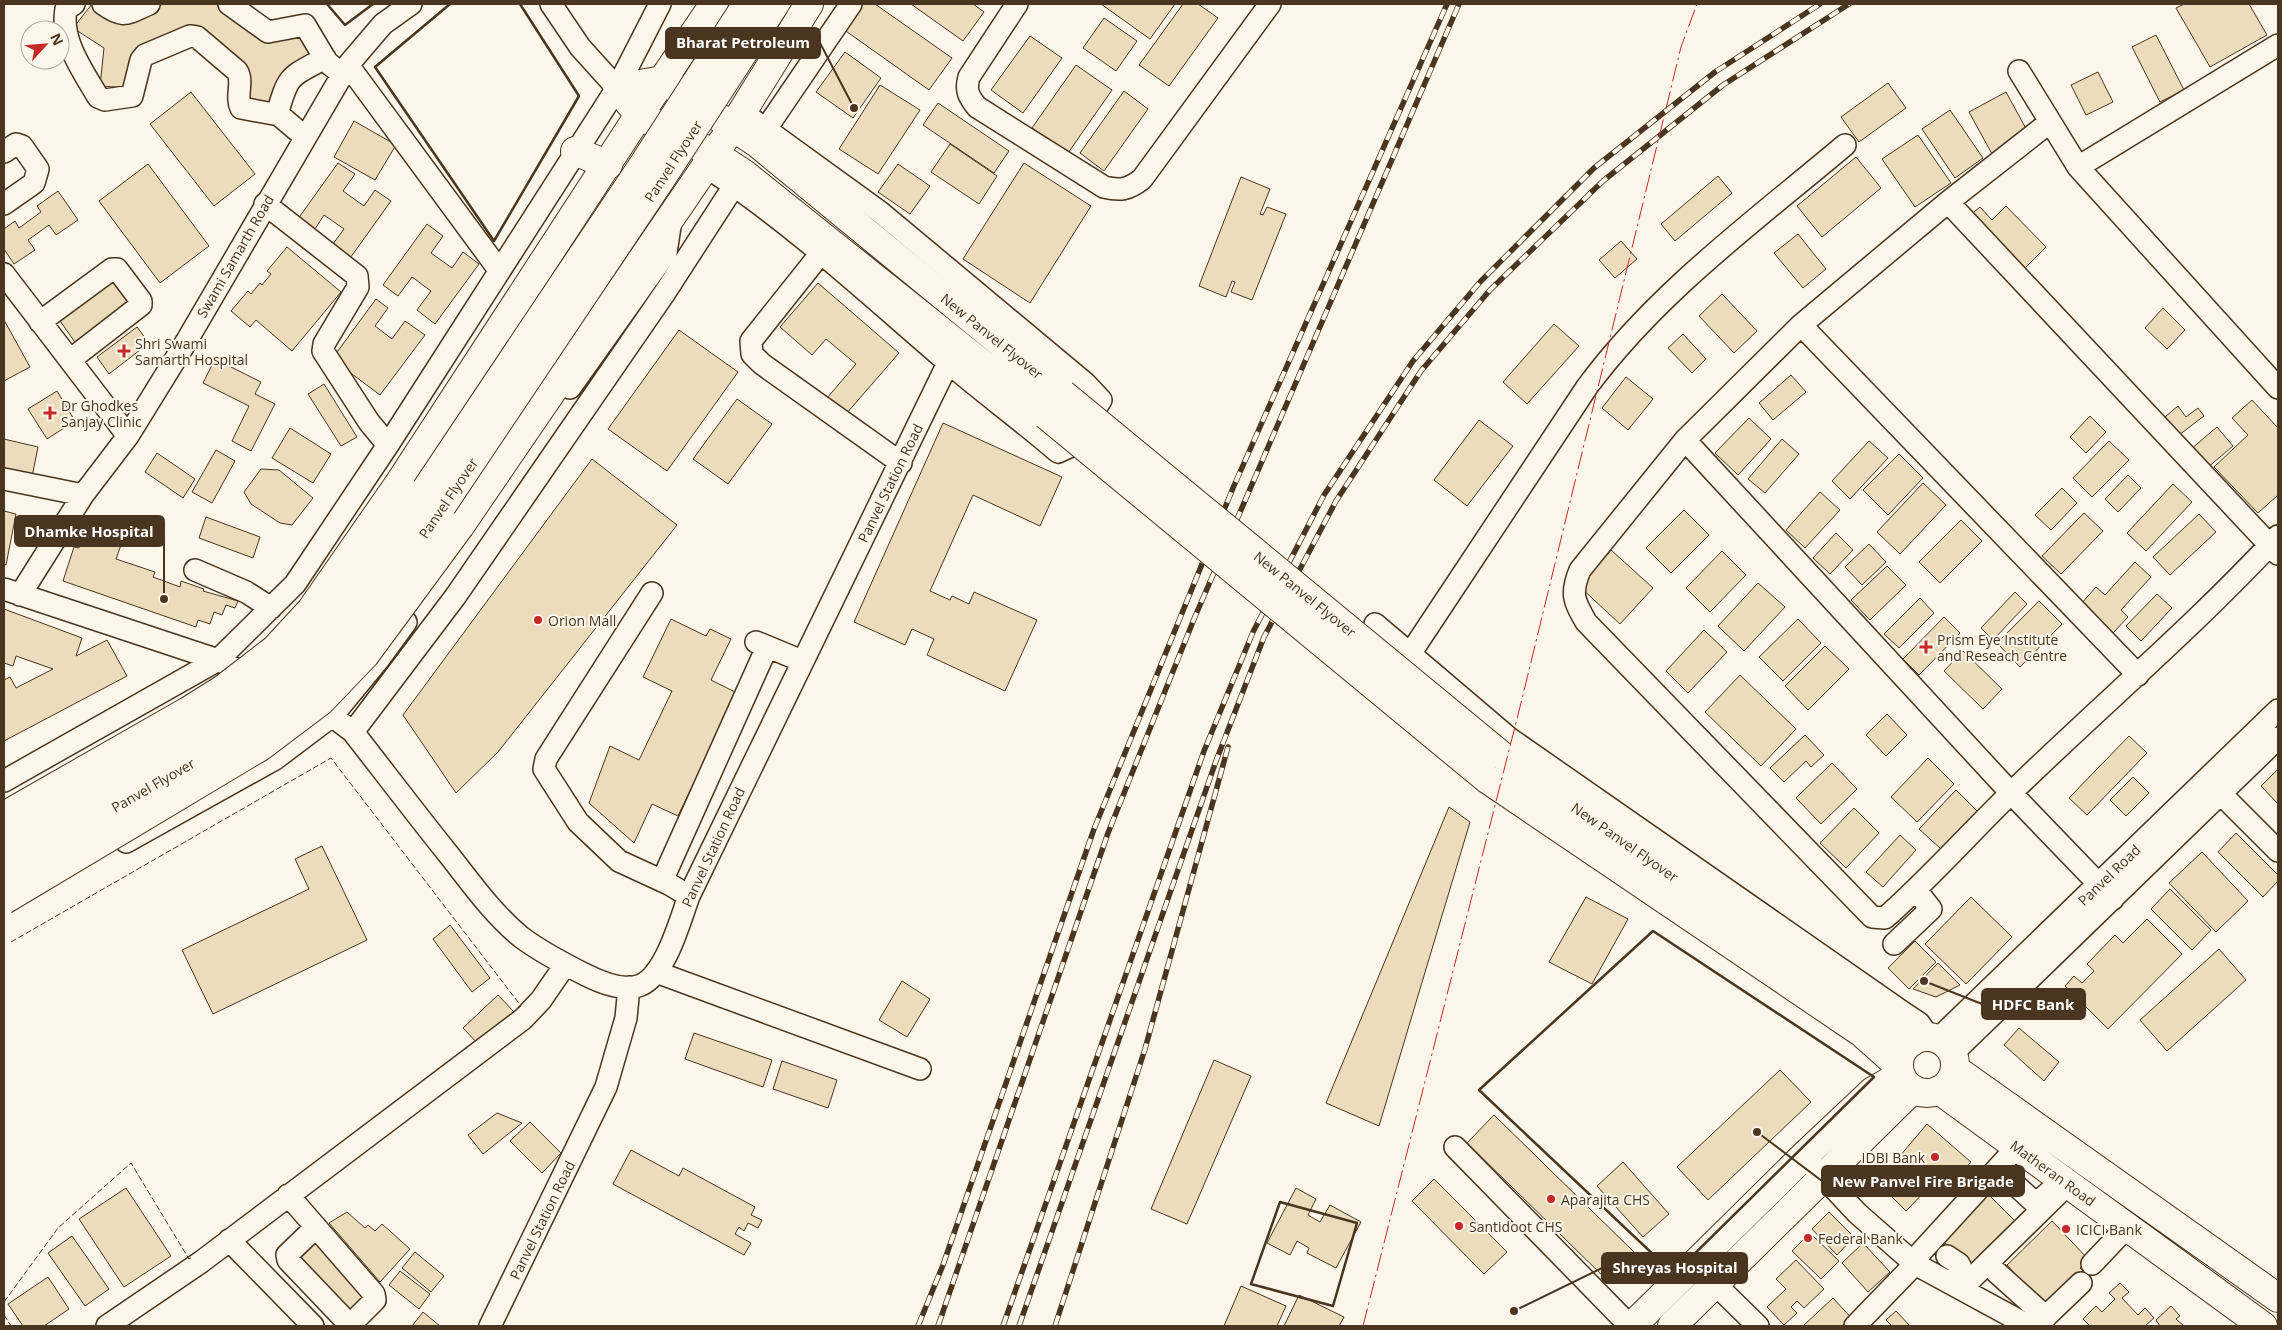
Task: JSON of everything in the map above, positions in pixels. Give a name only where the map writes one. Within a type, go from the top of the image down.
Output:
[{"type":"main road","points":[[4,816],[223,689],[276,649],[311,610],[400,482],[639,115],[714,4]]},
{"type":"main road","name":"Panvel Flyover","points":[[4,843],[235,710],[274,683],[311,650],[332,627],[643,165],[747,4]]},
{"type":"main road","name":"Panvel Flyover","points":[[4,872],[248,730],[302,691],[328,667],[374,607],[661,179],[775,4]]},
{"type":"main road","points":[[4,900],[260,746],[321,701],[365,656],[460,526],[738,119],[809,4]]},
{"type":"main road","points":[[639,115],[617,88],[663,80]]},
{"type":"main road","name":"New Panvel Flyover","points":[[663,80],[738,119],[761,136],[1055,404],[1487,779],[1868,1025]]},
{"type":"main road","name":"New Panvel Flyover","points":[[639,115],[738,179],[1055,404],[1501,755],[1868,1025]]},
{"type":"main road","points":[[575,151],[608,165]]},
{"type":"main road","points":[[1868,1025],[1927,1062]]},
{"type":"main road","points":[[1631,1326],[1873,1091],[1927,1062]]},
{"type":"main road","points":[[1672,1326],[1824,1177],[1927,1062]]},
{"type":"main road","name":"Matheran Road","points":[[1927,1062],[2017,1147],[2263,1326]]},
{"type":"main road","name":"Matheran Road","points":[[1927,1062],[2278,1298]]},
{"type":"street","points":[[74,4],[66,9],[63,22],[75,56],[98,97],[105,100],[132,96],[141,60],[145,55],[190,36],[197,37],[237,71],[240,77],[238,102],[241,108],[276,114],[305,137]]},
{"type":"street","points":[[102,4],[116,14],[126,14],[148,4]]},
{"type":"street","points":[[229,4],[268,32],[300,24],[305,25],[325,58],[345,70],[499,270]]},
{"type":"street","name":"Swami Samarth Road","points":[[12,592],[128,436],[186,342],[345,70],[383,24],[412,4]]},
{"type":"street","points":[[551,4],[580,47],[617,88]]},
{"type":"street","points":[[4,781],[218,660],[295,584],[388,445],[617,88],[660,4]]},
{"type":"street","points":[[353,732],[455,597],[664,294],[738,179],[948,363],[1058,452],[1071,446],[1101,400],[1085,383],[1029,335],[947,270],[880,212],[761,136],[851,4]]},
{"type":"street","points":[[1017,4],[969,77],[966,86],[969,96],[978,107],[1104,187],[1119,191],[1131,187],[1142,179],[1270,4]]},
{"type":"street","points":[[2078,167],[2275,52]]},
{"type":"street","points":[[276,114],[287,82],[292,76],[325,58]]},
{"type":"street","points":[[2019,71],[2078,167],[2278,388]]},
{"type":"street","points":[[1948,202],[2276,545],[2011,793],[1916,890],[1885,918],[1872,917],[1586,622],[1575,604],[1573,587],[1580,570],[1685,440],[1802,325],[1948,202],[2050,122]]},
{"type":"street","points":[[4,152],[16,144],[22,146],[38,169],[34,183],[4,204]]},
{"type":"street","points":[[1410,654],[1587,387],[1610,356],[1638,324],[1678,286],[1845,145]]},
{"type":"street","points":[[265,204],[357,276],[358,287],[324,344],[322,351],[369,422],[388,445]]},
{"type":"street","points":[[4,911],[275,758],[332,716],[380,659],[666,253],[673,212]]},
{"type":"street","points":[[821,253],[751,341],[752,354],[762,364],[901,463]]},
{"type":"street","points":[[45,318],[112,269],[116,269],[141,301],[141,305],[74,356]]},
{"type":"street","points":[[4,274],[10,295],[45,318],[74,356],[128,436]]},
{"type":"street","points":[[1802,325],[2138,675]]},
{"type":"street","name":"Panvel Station Road","points":[[490,1326],[606,1087],[626,1018],[629,987],[642,984],[656,972],[666,956],[689,896],[948,363]]},
{"type":"street","points":[[1685,440],[2011,793],[2106,892]]},
{"type":"street","points":[[4,479],[83,496]]},
{"type":"street","points":[[195,570],[246,592],[271,608]]},
{"type":"street","points":[[12,592],[218,660],[332,716],[353,732],[488,905],[521,937],[565,965],[614,986],[629,987]]},
{"type":"street","points":[[652,593],[546,760],[544,769],[578,822],[619,861],[689,896]]},
{"type":"street","points":[[1375,624],[1509,738],[1919,1024],[1927,1062]]},
{"type":"street","points":[[662,881],[761,645],[802,661]]},
{"type":"street","name":"Panvel Road","points":[[1927,1062],[2214,787],[2278,710]]},
{"type":"street","name":"Panvel Road","points":[[2214,787],[2278,738]]},
{"type":"street","points":[[2214,787],[2278,851]]},
{"type":"street","points":[[1894,944],[1931,909],[1916,890]]},
{"type":"street","points":[[107,1326],[201,1262],[523,1019],[541,1000],[565,965]]},
{"type":"street","points":[[656,972],[920,1069]]},
{"type":"street","points":[[1455,1147],[1631,1326]]},
{"type":"street","points":[[1855,1326],[1914,1264],[1921,1252],[2017,1147]]},
{"type":"street","points":[[1804,1156],[1857,1213],[1914,1264],[2037,1323]]},
{"type":"street","points":[[2009,1179],[2034,1202],[2065,1182]]},
{"type":"street","points":[[1962,1288],[2065,1182]]},
{"type":"street","points":[[288,1195],[316,1227]]},
{"type":"street","points":[[1962,1288],[1995,1271],[2056,1212]]},
{"type":"street","points":[[2092,1264],[2127,1227]]},
{"type":"street","points":[[229,1240],[313,1326]]},
{"type":"street","points":[[1947,1256],[1959,1264],[1961,1268],[1962,1288]]},
{"type":"street","points":[[1995,1271],[2037,1323]]},
{"type":"street","points":[[2037,1323],[2081,1283]]},
{"type":"street","points":[[1714,1284],[1758,1326]]},
{"type":"building","points":[[92,4],[96,4],[121,23],[163,4],[216,4],[269,43],[302,28],[316,59],[280,75],[276,109],[242,105],[246,67],[194,29],[136,53],[130,88],[100,86],[104,48],[73,28]]},
{"type":"building","points":[[860,4],[875,4],[952,58],[929,90],[843,29]]},
{"type":"building","points":[[911,4],[973,4],[984,12],[963,41]]},
{"type":"building","points":[[1101,4],[1175,4],[1150,39]]},
{"type":"building","points":[[1183,4],[1198,4],[1218,18],[1169,86],[1139,65]]},
{"type":"building","points":[[2184,4],[2249,4],[2267,35],[2210,67],[2176,8]]},
{"type":"building","points":[[1104,18],[1137,41],[1116,71],[1083,48]]},
{"type":"building","points":[[2156,35],[2184,90],[2160,102],[2132,47]]},
{"type":"building","points":[[1030,36],[1062,58],[1023,113],[991,90]]},
{"type":"building","points":[[845,52],[881,78],[853,118],[816,92]]},
{"type":"building","points":[[1076,65],[1112,90],[1068,153],[1032,128]]},
{"type":"building","points":[[2098,72],[2113,102],[2086,115],[2071,85]]},
{"type":"building","points":[[1888,83],[1906,108],[1859,142],[1841,117]]},
{"type":"building","points":[[880,85],[920,110],[878,174],[839,149]]},
{"type":"building","points":[[1124,91],[1148,109],[1104,171],[1080,153]]},
{"type":"building","points":[[191,92],[255,174],[214,206],[150,124]]},
{"type":"building","points":[[2006,92],[2029,134],[1992,154],[1969,112]]},
{"type":"building","points":[[938,103],[1009,151],[994,173],[923,125]]},
{"type":"building","points":[[1950,110],[1983,158],[1955,178],[1922,129]]},
{"type":"building","points":[[354,121],[396,145],[375,180],[334,157]]},
{"type":"building","points":[[1918,135],[1951,183],[1915,207],[1882,159]]},
{"type":"building","points":[[950,144],[997,176],[979,204],[931,172]]},
{"type":"building","points":[[1856,157],[1881,188],[1822,237],[1797,206]]},
{"type":"building","points":[[338,163],[355,174],[343,191],[364,206],[375,190],[391,201],[348,261],[330,248],[344,229],[324,215],[311,235],[295,223]]},
{"type":"building","points":[[1024,163],[1091,206],[1030,303],[963,259]]},
{"type":"building","points":[[148,164],[209,246],[160,283],[99,201]]},
{"type":"building","points":[[898,164],[930,186],[910,214],[878,192]]},
{"type":"building","points":[[1718,176],[1732,193],[1675,241],[1661,224]]},
{"type":"building","points":[[1241,177],[1270,189],[1260,214],[1263,215],[1267,207],[1286,214],[1252,300],[1231,292],[1235,282],[1232,281],[1226,297],[1199,286]]},
{"type":"building","points":[[58,191],[78,220],[56,235],[49,225],[28,240],[35,250],[14,264],[4,249],[4,229],[15,221],[19,228],[41,212],[37,206]]},
{"type":"building","points":[[2006,206],[2046,247],[2022,271],[1969,216],[1980,207],[1992,220]]},
{"type":"building","points":[[427,224],[443,236],[431,253],[452,268],[463,252],[479,264],[435,324],[417,310],[431,291],[412,277],[398,296],[383,285]]},
{"type":"building","points":[[1798,234],[1826,269],[1803,288],[1774,253]]},
{"type":"building","points":[[1621,241],[1637,259],[1615,278],[1599,260]]},
{"type":"building","points":[[287,247],[341,292],[292,351],[256,320],[250,327],[231,311],[248,291],[251,294],[260,283],[262,285],[271,274],[267,271]]},
{"type":"building","points":[[114,272],[139,304],[79,348],[56,315]]},
{"type":"building","points":[[818,283],[899,353],[846,414],[827,398],[856,364],[826,339],[812,355],[780,327]]},
{"type":"building","points":[[1722,294],[1757,331],[1734,353],[1699,316]]},
{"type":"building","points":[[376,299],[388,308],[375,326],[392,339],[405,321],[425,335],[380,395],[332,359]]},
{"type":"building","points":[[2163,308],[2185,330],[2167,349],[2145,328]]},
{"type":"building","points":[[4,320],[30,367],[4,381]]},
{"type":"building","points":[[1554,324],[1579,346],[1527,404],[1503,382]]},
{"type":"building","points":[[137,327],[149,343],[109,374],[97,357]]},
{"type":"building","points":[[679,330],[738,372],[667,471],[608,429]]},
{"type":"building","points":[[1683,334],[1706,359],[1692,373],[1668,348]]},
{"type":"building","points":[[215,359],[261,382],[255,394],[275,404],[251,451],[232,441],[249,406],[203,383]]},
{"type":"building","points":[[1791,375],[1806,392],[1773,420],[1759,403]]},
{"type":"building","points":[[1626,377],[1653,399],[1628,430],[1602,408]]},
{"type":"building","points":[[324,384],[357,437],[341,446],[308,394]]},
{"type":"building","points":[[57,391],[75,421],[47,439],[28,409]]},
{"type":"building","points":[[737,399],[772,424],[728,484],[693,459]]},
{"type":"building","points":[[2252,400],[2278,428],[2278,495],[2258,513],[2214,467],[2248,435],[2232,418]]},
{"type":"building","points":[[2178,406],[2186,417],[2198,408],[2204,416],[2179,435],[2165,417]]},
{"type":"building","points":[[2090,416],[2106,432],[2086,453],[2070,437]]},
{"type":"building","points":[[1749,418],[1771,439],[1738,475],[1715,453]]},
{"type":"building","points":[[1479,420],[1513,446],[1467,506],[1434,480]]},
{"type":"building","points":[[943,423],[1062,477],[1040,526],[973,495],[930,591],[950,600],[952,596],[969,604],[974,592],[1037,620],[1005,691],[927,655],[934,639],[912,629],[905,645],[854,622]]},
{"type":"building","points":[[2217,427],[2233,446],[2207,468],[2191,449]]},
{"type":"building","points":[[290,428],[331,454],[313,483],[272,458]]},
{"type":"building","points":[[4,439],[38,447],[32,477],[4,471]]},
{"type":"building","points":[[1782,439],[1799,454],[1765,493],[1748,479]]},
{"type":"building","points":[[1869,441],[1888,458],[1850,499],[1832,481]]},
{"type":"building","points":[[2109,441],[2129,460],[2092,497],[2073,478]]},
{"type":"building","points":[[216,450],[235,461],[212,503],[192,492]]},
{"type":"building","points":[[157,453],[195,479],[183,498],[145,472]]},
{"type":"building","points":[[1899,454],[1923,478],[1888,515],[1863,490]]},
{"type":"building","name":"Orion Mall","points":[[592,459],[677,525],[498,752],[456,793],[403,715]]},
{"type":"building","points":[[261,469],[279,470],[313,498],[292,525],[280,523],[251,504],[244,492]]},
{"type":"building","points":[[2128,475],[2141,488],[2118,512],[2105,499]]},
{"type":"building","points":[[1923,483],[1946,505],[1900,554],[1877,532]]},
{"type":"building","points":[[2173,484],[2192,502],[2146,551],[2127,533]]},
{"type":"building","points":[[2062,488],[2077,503],[2051,530],[2035,515]]},
{"type":"building","points":[[1820,492],[1840,510],[1805,548],[1786,530]]},
{"type":"building","points":[[1684,510],[1709,535],[1671,573],[1646,548]]},
{"type":"building","points":[[4,511],[16,514],[6,565],[4,564]]},
{"type":"building","points":[[2084,513],[2103,531],[2061,574],[2042,556]]},
{"type":"building","points":[[2199,514],[2216,532],[2170,575],[2153,557]]},
{"type":"building","points":[[206,517],[260,537],[253,558],[199,538]]},
{"type":"building","points":[[1961,520],[1982,541],[1940,583],[1919,562]]},
{"type":"building","points":[[1836,533],[1853,550],[1830,574],[1813,558]]},
{"type":"building","points":[[89,534],[121,545],[116,559],[155,572],[153,577],[180,587],[181,581],[204,589],[203,591],[238,601],[235,608],[226,605],[222,615],[214,612],[210,624],[198,620],[196,627],[63,581],[74,547],[79,548],[82,540],[86,541]]},
{"type":"building","points":[[1869,544],[1886,562],[1862,585],[1845,567]]},
{"type":"building","points":[[1611,550],[1653,588],[1620,624],[1579,586]]},
{"type":"building","points":[[1722,551],[1746,575],[1710,612],[1686,588]]},
{"type":"building","points":[[2135,562],[2151,577],[2121,610],[2128,617],[2113,633],[2081,604],[2096,587],[2105,595]]},
{"type":"building","points":[[1887,566],[1906,585],[1870,620],[1851,600]]},
{"type":"building","points":[[1758,583],[1785,607],[1744,651],[1718,626]]},
{"type":"building","points":[[2015,592],[2027,604],[1993,640],[1981,628]]},
{"type":"building","points":[[2157,594],[2172,608],[2141,641],[2126,626]]},
{"type":"building","points":[[1920,598],[1934,613],[1899,648],[1884,634]]},
{"type":"building","points":[[2039,601],[2062,624],[2020,667],[1997,643]]},
{"type":"building","points":[[4,609],[82,638],[76,656],[107,640],[127,676],[4,741],[4,680],[10,677],[16,688],[53,669],[16,656],[13,666],[4,663]]},
{"type":"building","points":[[1944,617],[1960,633],[1919,675],[1903,659]]},
{"type":"building","points":[[671,619],[706,636],[710,629],[731,639],[711,680],[737,693],[678,816],[652,804],[634,843],[589,803],[610,746],[639,760],[672,691],[643,677]]},
{"type":"building","points":[[1798,619],[1821,643],[1783,681],[1759,657]]},
{"type":"building","points":[[1704,630],[1727,652],[1688,693],[1666,671]]},
{"type":"building","points":[[1825,646],[1849,669],[1808,710],[1785,686]]},
{"type":"building","points":[[1963,651],[2002,689],[1983,709],[1944,671]]},
{"type":"building","points":[[1740,675],[1796,729],[1761,766],[1705,712]]},
{"type":"building","points":[[1887,714],[1907,735],[1886,756],[1866,735]]},
{"type":"building","points":[[1805,735],[1824,755],[1811,767],[1806,761],[1784,782],[1770,768]]},
{"type":"building","points":[[2129,736],[2147,753],[2087,815],[2069,798]]},
{"type":"building","points":[[1928,758],[1954,784],[1917,822],[1891,797]]},
{"type":"building","points":[[1832,763],[1857,789],[1821,824],[1796,798]]},
{"type":"building","points":[[2278,769],[2278,804],[2261,786]]},
{"type":"building","points":[[2133,777],[2149,793],[2126,816],[2110,800]]},
{"type":"building","points":[[1956,790],[1977,811],[1941,849],[1919,829]]},
{"type":"building","points":[[1449,807],[1470,822],[1379,1126],[1326,1103]]},
{"type":"building","points":[[1854,808],[1879,833],[1846,868],[1820,843]]},
{"type":"building","points":[[2236,833],[2278,875],[2278,881],[2263,897],[2218,852]]},
{"type":"building","points":[[1900,835],[1916,850],[1883,887],[1866,872]]},
{"type":"building","points":[[322,846],[367,940],[213,1014],[182,950],[309,889],[295,859]]},
{"type":"building","points":[[2202,852],[2248,901],[2216,932],[2169,883]]},
{"type":"building","points":[[2170,889],[2211,930],[2192,950],[2151,909]]},
{"type":"building","points":[[1586,897],[1628,919],[1592,984],[1549,962]]},
{"type":"building","points":[[1971,897],[2012,937],[1966,984],[1925,944]]},
{"type":"building","points":[[2147,919],[2182,954],[2108,1029],[2065,986],[2074,976],[2082,983],[2094,971],[2087,964],[2115,935],[2123,943]]},
{"type":"building","points":[[450,925],[490,978],[472,992],[433,939]]},
{"type":"building","points":[[1915,941],[1936,962],[1909,989],[1888,968]]},
{"type":"building","points":[[2219,949],[2246,980],[2167,1051],[2140,1020]]},
{"type":"building","points":[[1938,963],[1960,985],[1936,997],[1913,989]]},
{"type":"building","points":[[902,981],[930,999],[907,1037],[879,1020]]},
{"type":"building","points":[[498,995],[515,1013],[480,1046],[463,1028]]},
{"type":"building","points":[[2019,1028],[2059,1062],[2044,1081],[2004,1045]]},
{"type":"building","points":[[694,1033],[772,1060],[763,1087],[685,1059]]},
{"type":"building","points":[[1214,1060],[1251,1076],[1187,1224],[1151,1209]]},
{"type":"building","points":[[782,1061],[837,1080],[828,1108],[773,1089]]},
{"type":"building","points":[[1780,1070],[1811,1102],[1708,1200],[1677,1167]]},
{"type":"building","points":[[497,1113],[522,1123],[483,1154],[468,1135]]},
{"type":"building","name":"Aparajita CHS","points":[[1494,1115],[1636,1254],[1609,1282],[1467,1143]]},
{"type":"building","points":[[530,1122],[561,1153],[542,1173],[510,1141]]},
{"type":"building","points":[[1927,1124],[1971,1162],[1943,1195],[1899,1157]]},
{"type":"building","points":[[631,1150],[679,1176],[683,1168],[755,1207],[751,1215],[762,1220],[758,1228],[748,1223],[744,1231],[739,1227],[735,1234],[751,1243],[744,1255],[613,1184]]},
{"type":"building","points":[[1623,1162],[1669,1214],[1643,1237],[1597,1186]]},
{"type":"building","points":[[1913,1170],[1930,1186],[1906,1211],[1890,1195]]},
{"type":"building","name":"Santidoot CHS","points":[[1434,1179],[1507,1252],[1484,1274],[1412,1201]]},
{"type":"building","points":[[126,1188],[171,1256],[124,1287],[79,1219]]},
{"type":"building","points":[[1296,1188],[1316,1199],[1308,1215],[1320,1222],[1330,1205],[1361,1222],[1336,1268],[1307,1253],[1309,1248],[1297,1241],[1290,1255],[1267,1243]]},
{"type":"building","points":[[1987,1193],[2017,1223],[1972,1269],[1941,1239]]},
{"type":"building","points":[[347,1212],[365,1228],[368,1225],[375,1231],[382,1224],[410,1249],[380,1282],[329,1223]]},
{"type":"building","points":[[1829,1212],[1854,1237],[1837,1255],[1812,1229]]},
{"type":"building","points":[[2052,1221],[2089,1260],[2080,1268],[2086,1273],[2047,1310],[2007,1265]]},
{"type":"building","points":[[1810,1233],[1839,1261],[1821,1279],[1792,1251]]},
{"type":"building","points":[[312,1235],[367,1293],[344,1315],[288,1258]]},
{"type":"building","points":[[72,1236],[109,1289],[85,1306],[48,1253]]},
{"type":"building","points":[[1863,1243],[1890,1272],[1868,1292],[1842,1263]]},
{"type":"building","points":[[415,1252],[444,1276],[431,1292],[402,1268]]},
{"type":"building","points":[[1796,1260],[1824,1289],[1804,1308],[1797,1301],[1791,1307],[1797,1313],[1784,1325],[1767,1307],[1786,1289],[1776,1279]]},
{"type":"building","points":[[400,1271],[430,1294],[419,1309],[389,1285]]},
{"type":"building","points":[[48,1277],[69,1309],[44,1326],[23,1326],[8,1304]]},
{"type":"building","points":[[2120,1283],[2129,1292],[2122,1298],[2138,1315],[2145,1308],[2154,1318],[2145,1326],[2090,1326],[2083,1319],[2096,1306],[2102,1312],[2115,1299],[2109,1293]]},
{"type":"building","points":[[1241,1286],[1286,1306],[1277,1326],[1224,1326]]},
{"type":"building","points":[[1299,1295],[1344,1317],[1339,1326],[1284,1326]]},
{"type":"building","points":[[1833,1298],[1855,1322],[1851,1326],[1803,1326]]},
{"type":"building","points":[[2171,1306],[2180,1316],[2176,1319],[2184,1326],[2160,1326],[2156,1320]]},
{"type":"building","points":[[1896,1311],[1910,1326],[1892,1326],[1886,1320]]},
{"type":"building","points":[[423,1312],[440,1326],[412,1326]]},
{"type":"railway","points":[[918,1326],[943,1265],[1094,829],[1233,488],[1447,4]]},
{"type":"railway","points":[[938,1326],[1108,833],[1194,619],[1459,4]]},
{"type":"railway","points":[[1003,1326],[1204,751],[1253,632],[1324,495],[1413,361],[1480,282],[1594,168],[1715,72],[1820,4]]},
{"type":"railway","points":[[1019,1326],[1216,761],[1264,637],[1336,501],[1421,371],[1490,290],[1603,181],[1723,85],[1849,4]]},
{"type":"railway","points":[[1055,1326],[1145,1049],[1228,747]]},
{"type":"fence","points":[[11,942],[331,758],[521,1006],[511,1014]]},
{"type":"fence","points":[[4,1302],[58,1228],[131,1163],[189,1259],[191,1258]]},
{"type":"fence","points":[[4,1315],[11,1326]]},
{"type":"wall","points":[[327,4],[345,25],[373,4]]},
{"type":"wall","points":[[450,4],[375,67],[494,241],[579,96],[520,4]]},
{"type":"wall","points":[[1653,931],[1874,1077],[1674,1274],[1479,1090],[1653,931]]},
{"type":"wall","points":[[1280,1202],[1357,1223],[1333,1306],[1251,1284],[1280,1202]]},
{"type":"power","points":[[1363,1326],[1521,703],[1681,47],[1697,4]]},
{"type":"place","name":"Bharat Petroleum","points":[[854,108]]},
{"type":"place","name":"Shri Swami Samarth Hospital","points":[[124,351]]},
{"type":"place","name":"Dr Ghodkes Sanjay Clinic","points":[[50,413]]},
{"type":"place","name":"Dhamke Hospital","points":[[164,599]]},
{"type":"place","name":"Orion Mall","points":[[538,620]]},
{"type":"place","name":"Prism Eye Institute and Reseach Centre","points":[[1926,647]]},
{"type":"place","name":"HDFC Bank","points":[[1924,981]]},
{"type":"place","name":"New Panvel Fire Brigade","points":[[1757,1132]]},
{"type":"place","name":"IDBI Bank","points":[[1935,1157]]},
{"type":"place","name":"Aparajita CHS","points":[[1551,1199]]},
{"type":"place","name":"Santidoot CHS","points":[[1459,1226]]},
{"type":"place","name":"ICICI Bank","points":[[2066,1229]]},
{"type":"place","name":"Federal Bank","points":[[1808,1238]]},
{"type":"place","name":"Shreyas Hospital","points":[[1514,1311]]}]
